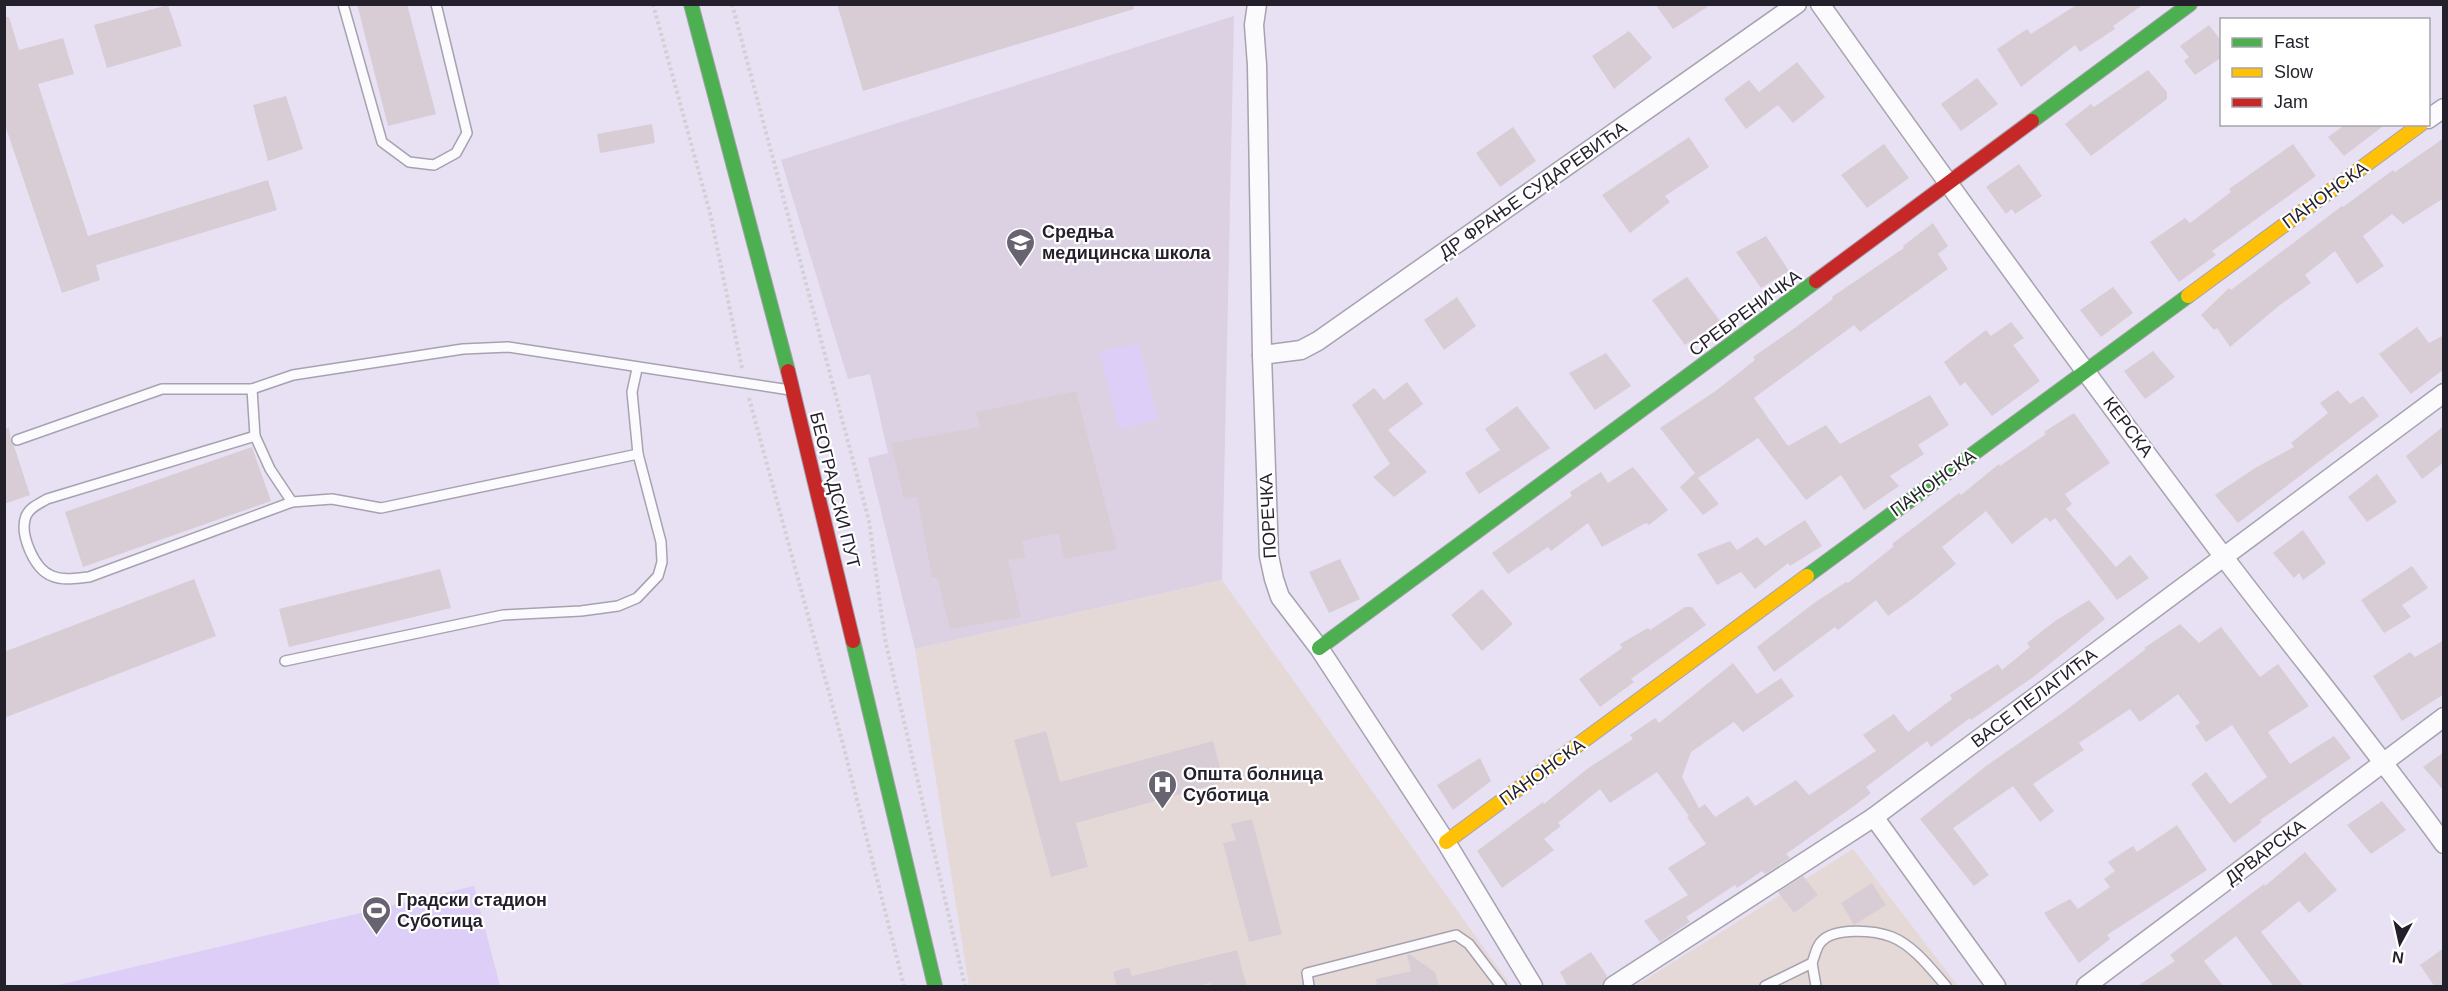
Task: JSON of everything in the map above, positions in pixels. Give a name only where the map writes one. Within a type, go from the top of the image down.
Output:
[{"type":"street","name":"БЕОГРАДСКИ ПУТ","points":[[691,4],[793,391],[935,987]]},
{"type":"street","name":"ПОРЕЧКА","points":[[1257,4],[1254,25],[1257,65],[1262,355],[1269,556],[1280,597],[1319,648],[1446,842],[1533,987]]},
{"type":"street","name":"ДР ФРАЊЕ СУДАРЕВИЋА","points":[[1262,355],[1301,350],[1318,341],[1797,4]]},
{"type":"street","name":"КЕРСКА","points":[[1820,4],[1949,185],[2224,557],[2385,762],[2444,844]]},
{"type":"street","name":"СРЕБРЕНИЧКА","points":[[1319,648],[1949,185],[2190,4]]},
{"type":"street","points":[[2430,118],[2444,108]]},
{"type":"street","name":"ПАНОНСКА","points":[[1446,842],[2418,126]]},
{"type":"street","name":"ВАСЕ ПЕЛАГИЋА","points":[[1613,987],[1874,817],[2444,393]]},
{"type":"street","name":"ДРВАРСКА","points":[[2086,987],[2444,717]]},
{"type":"street","points":[[1874,817],[1996,987]]},
{"type":"lane","points":[[343,4],[382,142],[409,162],[434,165],[456,153],[468,133],[436,4]]},
{"type":"lane","points":[[17,440],[162,388],[252,389],[293,375],[463,349],[508,347],[637,369],[793,391]]},
{"type":"lane","points":[[285,661],[503,615],[581,611],[618,606],[637,598],[658,576],[662,562],[661,542],[638,453],[632,392],[637,369]]},
{"type":"lane","points":[[252,389],[255,436],[270,469],[292,502]]},
{"type":"lane","points":[[255,436],[47,499],[32,507],[24,524],[34,559],[41,569],[51,576],[68,579],[89,577],[292,502],[332,499],[381,508],[638,453]]},
{"type":"lane","points":[[1816,987],[1812,963],[1819,943],[1829,935],[1866,932],[1892,937],[1910,948],[1946,987]]},
{"type":"lane","points":[[1309,987],[1307,973],[1456,935],[1469,944],[1501,987]]},
{"type":"lane","points":[[1765,987],[1812,963]]},
{"type":"path","points":[[653,4],[710,213],[745,383],[841,737],[904,987]]},
{"type":"path","points":[[732,4],[869,521],[885,639],[965,987]]},
{"type":"shaded area","name":"Средња медицинска школа","points":[[1234,16],[1222,580],[915,649],[868,458],[888,453],[870,374],[848,379],[781,160]]},
{"type":"shaded area","points":[[1139,344],[1158,420],[1119,429],[1099,351]]},
{"type":"shaded area","name":"Општа болница Суботица","points":[[1222,580],[1511,986],[969,986],[915,649]]},
{"type":"shaded area","points":[[1853,849],[1958,986],[1635,986]]},
{"type":"shaded area","name":"Градски стадион Суботица","points":[[474,886],[500,986],[58,986],[58,985]]},
{"type":"building","points":[[357,4],[407,4],[436,114],[388,126]]},
{"type":"building","points":[[837,4],[1133,4],[1134,9],[863,91]]},
{"type":"building","points":[[1655,4],[1712,4],[1673,29]]},
{"type":"building","points":[[2078,4],[2144,4],[2113,26],[2115,29],[2080,52],[2075,45],[2021,87],[1997,49],[2027,29],[2031,34]]},
{"type":"building","points":[[168,5],[182,46],[107,68],[94,25]]},
{"type":"building","points":[[4,17],[9,17],[19,50],[63,38],[74,74],[38,84],[88,236],[268,180],[277,210],[96,265],[100,280],[62,293],[4,122]]},
{"type":"building","points":[[2209,25],[2220,39],[2220,58],[2195,75],[2184,61],[2189,57],[2180,46]]},
{"type":"building","points":[[1629,31],[1652,58],[1614,89],[1592,56]]},
{"type":"building","points":[[1797,62],[1825,97],[1793,123],[1778,105],[1746,129],[1724,99],[1749,80],[1759,92]]},
{"type":"building","points":[[2148,70],[2167,92],[2167,99],[2091,156],[2065,124],[2091,104],[2094,107]]},
{"type":"building","points":[[1977,78],[1998,104],[1961,131],[1941,104]]},
{"type":"building","points":[[286,96],[303,149],[268,161],[253,105]]},
{"type":"building","points":[[652,124],[655,143],[600,153],[597,134]]},
{"type":"building","points":[[2343,126],[2383,126],[2344,156],[2328,137]]},
{"type":"building","points":[[1513,127],[1536,161],[1500,187],[1476,153]]},
{"type":"building","points":[[1689,137],[1709,167],[1665,196],[1670,202],[1630,233],[1602,195]]},
{"type":"building","points":[[2444,138],[2444,198],[2403,224],[2392,214],[2363,236],[2384,266],[2357,284],[2335,251],[2305,275],[2311,283],[2280,305],[2230,347],[2217,328],[2214,330],[2201,315],[2229,288],[2231,290],[2393,170],[2395,172]]},
{"type":"building","points":[[1884,144],[1909,178],[1867,208],[1841,175]]},
{"type":"building","points":[[2293,144],[2316,176],[2212,251],[2216,255],[2179,282],[2150,242],[2185,218],[2190,223],[2231,192],[2229,189]]},
{"type":"building","points":[[2019,164],[2042,196],[2015,214],[2012,209],[2006,214],[1986,187]]},
{"type":"building","points":[[1933,223],[1948,246],[1938,254],[1948,269],[1860,332],[1854,325],[1754,398],[1788,446],[1826,425],[1840,444],[1930,395],[1949,425],[1918,445],[1924,454],[1890,476],[1899,486],[1864,510],[1841,475],[1806,500],[1758,438],[1698,478],[1719,504],[1703,515],[1680,487],[1695,473],[1660,428],[1717,390],[1755,360],[1753,357],[1833,299],[1832,297],[1904,248],[1903,246]]},
{"type":"building","points":[[1766,236],[1789,271],[1761,288],[1736,252]]},
{"type":"building","points":[[1687,277],[1720,321],[1685,345],[1652,300]]},
{"type":"building","points":[[2113,287],[2133,313],[2101,337],[2080,310]]},
{"type":"building","points":[[1457,297],[1476,326],[1444,350],[1424,320]]},
{"type":"building","points":[[2011,322],[2024,338],[2013,345],[2040,381],[1992,416],[1965,382],[1960,386],[1944,362],[1986,330],[1991,336]]},
{"type":"building","points":[[2417,327],[2429,343],[2444,335],[2444,369],[2411,394],[2379,354]]},
{"type":"building","points":[[2153,351],[2175,377],[2145,399],[2124,371]]},
{"type":"building","points":[[1606,353],[1631,386],[1595,410],[1569,373]]},
{"type":"building","points":[[1407,382],[1423,404],[1388,430],[1427,472],[1394,497],[1373,477],[1390,464],[1352,405],[1374,388],[1384,400]]},
{"type":"building","points":[[2338,390],[2350,404],[2363,396],[2379,416],[2238,523],[2215,495],[2255,468],[2294,447],[2291,443],[2328,413],[2320,403]]},
{"type":"building","points":[[1076,391],[1117,549],[1064,559],[1059,533],[1022,541],[1026,557],[1008,560],[1021,617],[950,629],[937,577],[932,577],[917,497],[904,499],[891,443],[980,427],[976,412]]},
{"type":"building","points":[[1517,406],[1550,448],[1479,494],[1465,473],[1500,450],[1485,429]]},
{"type":"building","points":[[2074,413],[2110,463],[2065,494],[2072,504],[2066,509],[2116,567],[2130,555],[2149,578],[2117,600],[2055,518],[2050,522],[2046,517],[2012,544],[1986,511],[1942,547],[1956,564],[1912,599],[1888,616],[1876,600],[1838,630],[1835,627],[1774,672],[1757,647],[1814,603],[1846,582],[1848,583],[1894,546],[1892,544],[1959,493],[1961,495],[1999,464],[2000,466],[2046,434],[2044,432]]},
{"type":"building","points":[[2444,426],[2444,462],[2422,479],[2406,456]]},
{"type":"building","points":[[9,428],[11,442],[30,495],[4,504],[4,429]]},
{"type":"building","points":[[252,447],[271,501],[83,567],[65,512]]},
{"type":"building","points":[[1633,467],[1668,510],[1649,525],[1646,523],[1602,547],[1588,523],[1551,551],[1548,547],[1508,574],[1492,553],[1572,496],[1570,492],[1601,472],[1608,483]]},
{"type":"building","points":[[2377,474],[2397,502],[2367,522],[2348,497]]},
{"type":"building","points":[[1805,520],[1822,546],[1790,566],[1788,563],[1755,589],[1741,572],[1717,585],[1697,554],[1730,541],[1737,550],[1757,537],[1765,546]]},
{"type":"building","points":[[2303,530],[2326,563],[2303,580],[2299,573],[2294,578],[2273,553]]},
{"type":"building","points":[[1340,559],[1360,599],[1329,613],[1309,572]]},
{"type":"building","points":[[2412,566],[2428,588],[2402,605],[2411,617],[2384,633],[2361,600]]},
{"type":"building","points":[[440,569],[451,608],[289,647],[279,609]]},
{"type":"building","points":[[194,579],[216,636],[4,718],[4,652]]},
{"type":"building","points":[[1482,589],[1513,624],[1482,651],[1451,615]]},
{"type":"building","points":[[2089,600],[2105,619],[2036,675],[1971,720],[1970,718],[1931,747],[1927,741],[1866,787],[1871,793],[1786,854],[1790,858],[1765,874],[1762,871],[1737,888],[1735,885],[1686,917],[1690,922],[1660,942],[1644,921],[1688,895],[1668,868],[1706,844],[1657,772],[1610,803],[1600,789],[1558,823],[1561,826],[1544,839],[1554,850],[1502,888],[1477,851],[1543,802],[1544,804],[1587,769],[1633,739],[1630,735],[1655,718],[1659,723],[1733,663],[1757,694],[1781,678],[1794,696],[1743,732],[1734,722],[1691,752],[1682,777],[1699,808],[1705,804],[1715,817],[1748,796],[1755,806],[1796,780],[1809,795],[1876,751],[1863,735],[1894,714],[1908,732],[1952,699],[1950,695],[1998,664],[2002,670],[2030,647],[2027,643],[2055,621]]},
{"type":"building","points":[[1685,607],[1692,607],[1706,625],[1631,679],[1634,682],[1600,707],[1579,679],[1622,648],[1620,644],[1648,628],[1650,630]]},
{"type":"building","points":[[2180,624],[2199,643],[2221,627],[2260,677],[2278,664],[2309,706],[2268,732],[2290,764],[2334,736],[2351,758],[2260,820],[2262,822],[2234,843],[2191,784],[2206,772],[2230,804],[2267,777],[2232,725],[2206,742],[2195,726],[2200,723],[2178,694],[2140,722],[2130,709],[2079,743],[2084,750],[2033,784],[2054,811],[2040,822],[2013,786],[1953,828],[1989,875],[1974,886],[1920,819],[1986,766],[2061,714],[2146,649],[2144,648]]},
{"type":"building","points":[[2444,640],[2444,694],[2402,721],[2373,676],[2410,652],[2415,657]]},
{"type":"building","points":[[1046,731],[1060,782],[1213,741],[1224,782],[1076,823],[1088,867],[1051,877],[1014,740]]},
{"type":"building","points":[[2444,752],[2444,791],[2423,767]]},
{"type":"building","points":[[1480,758],[1491,781],[1453,810],[1437,785]]},
{"type":"building","points":[[2382,801],[2406,830],[2371,854],[2347,825]]},
{"type":"building","points":[[1252,819],[1282,934],[1249,942],[1223,843],[1236,840],[1231,824]]},
{"type":"building","points":[[2177,825],[2207,870],[2107,935],[2110,939],[2079,963],[2044,913],[2070,899],[2078,909],[2110,887],[2104,879],[2115,871],[2108,862],[2133,846],[2137,852]]},
{"type":"building","points":[[2305,852],[2337,890],[2309,913],[2299,901],[2261,932],[2304,987],[2274,987],[2236,936],[2204,961],[2224,987],[2136,987],[2175,961],[2170,955],[2264,884],[2265,886]]},
{"type":"building","points":[[1803,876],[1818,895],[1794,913],[1778,892]]},
{"type":"building","points":[[1872,883],[1886,905],[1854,925],[1841,903]]},
{"type":"building","points":[[2444,948],[2444,987],[2435,987],[2420,965]]},
{"type":"building","points":[[1237,950],[1247,987],[1211,987],[1210,983],[1192,987],[1117,987],[1113,972],[1129,967],[1132,976]]},
{"type":"building","points":[[1591,952],[1607,976],[1602,987],[1568,987],[1560,972]]},
{"type":"building","points":[[1409,954],[1435,972],[1439,987],[1377,987],[1376,979],[1411,971],[1407,955]]},
{"type":"traffic: fast","points":[[691,4],[788,371]]},
{"type":"traffic: fast","points":[[2032,121],[2190,4]]},
{"type":"traffic: fast","points":[[1319,648],[1816,281]]},
{"type":"traffic: fast","points":[[1807,576],[2188,296]]},
{"type":"traffic: fast","points":[[853,641],[935,986]]},
{"type":"traffic: slow","points":[[2188,296],[2418,126]]},
{"type":"traffic: slow","points":[[1446,842],[1807,576]]},
{"type":"traffic: jam","points":[[1816,281],[2032,121]]},
{"type":"traffic: jam","points":[[788,371],[853,641]]},
{"type":"place","name":"Средња медицинска школа","points":[[1021,268]]},
{"type":"place","name":"Општа болница Суботица","points":[[1162,810]]},
{"type":"place","name":"Градски стадион Суботица","points":[[376,936]]}]
